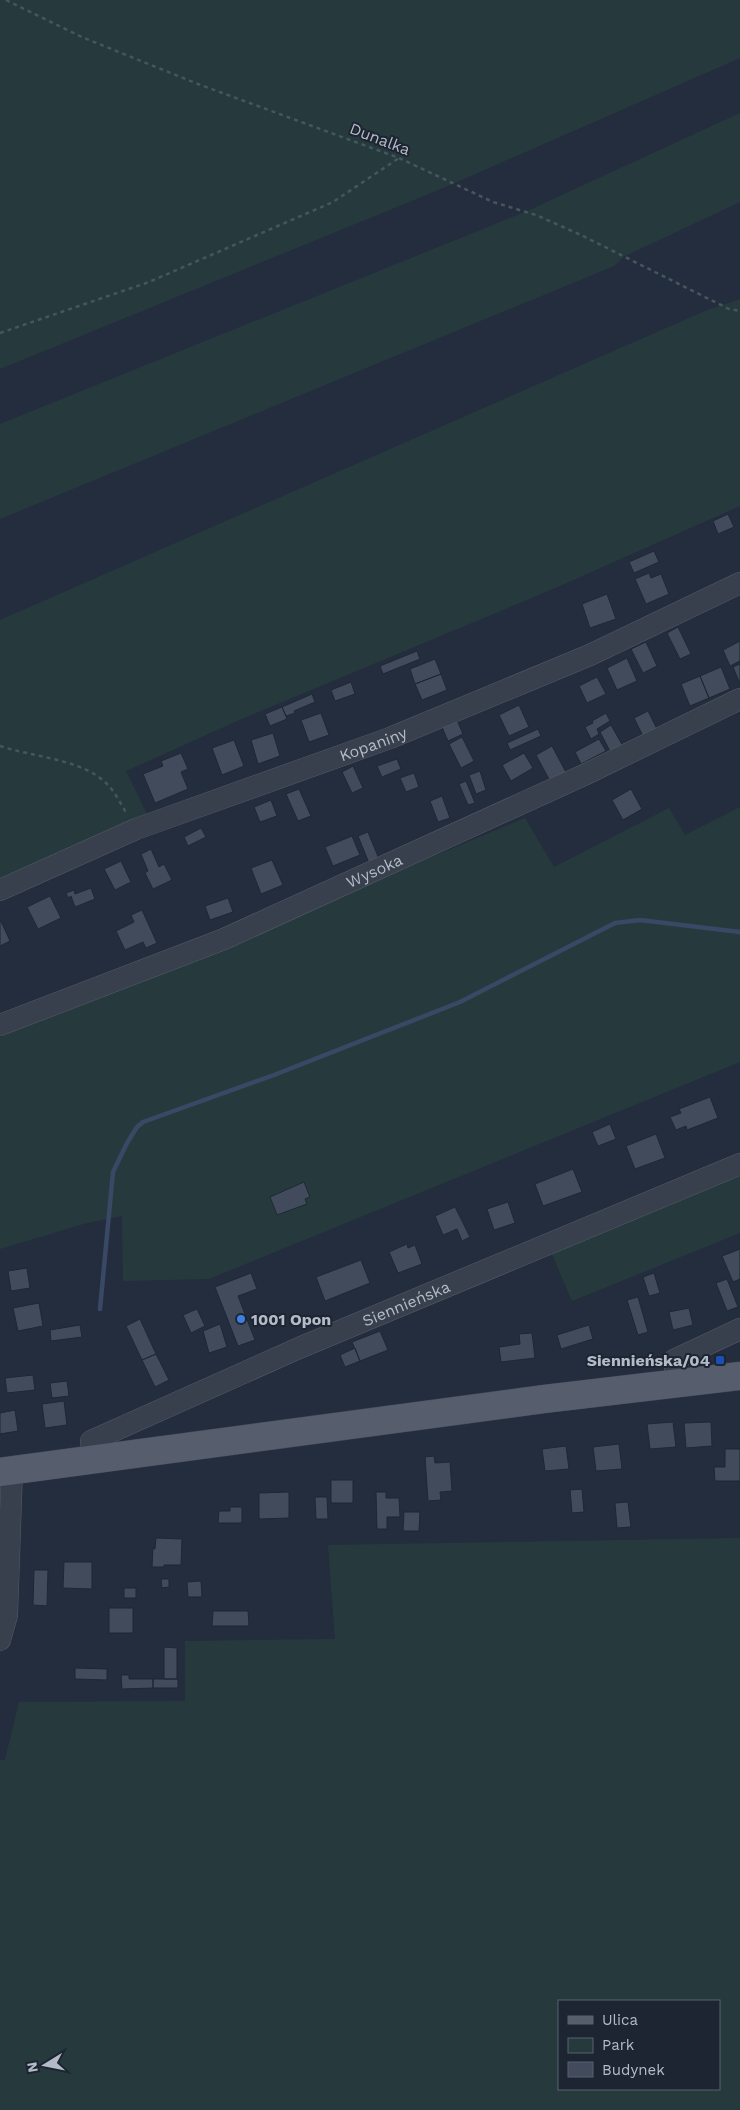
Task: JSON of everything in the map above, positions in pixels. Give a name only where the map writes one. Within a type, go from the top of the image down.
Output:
[{"type":"main road","points":[[6,1470],[677,1382],[740,1376]]},
{"type":"street","name":"Kopaniny","points":[[0,890],[136,830],[390,738],[590,654],[740,582]]},
{"type":"street","name":"Wysoka","points":[[0,1025],[224,939],[593,771],[740,699]]},
{"type":"street","name":"Siennieńska","points":[[93,1459],[92,1441],[100,1437],[299,1348],[740,1164]]},
{"type":"street","points":[[677,1382],[674,1360],[740,1329]]},
{"type":"street","points":[[0,1640],[7,1615],[6,1470]]},
{"type":"path","name":"Dunalka","points":[[6,0],[84,38],[198,84],[399,158],[493,202],[536,215],[581,235],[729,308],[740,311]]},
{"type":"path","points":[[0,333],[149,282],[324,206],[399,158]]},
{"type":"path","points":[[0,746],[92,772],[108,785],[136,830]]},
{"type":"green space","points":[[0,0],[740,0],[740,58],[441,189],[0,369]]},
{"type":"green space","points":[[740,113],[740,202],[623,257],[614,266],[0,519],[0,424],[525,212]]},
{"type":"green space","points":[[740,299],[740,506],[553,589],[244,718],[126,771],[148,816],[0,880],[0,620],[705,311]]},
{"type":"green space","points":[[740,807],[740,1062],[209,1279],[123,1281],[122,1216],[87,1223],[0,1249],[0,1037],[525,818],[554,867],[669,808],[685,835]]},
{"type":"green space","points":[[740,1173],[740,1233],[572,1301],[551,1252]]},
{"type":"green space","points":[[740,1538],[740,2110],[0,2110],[0,1760],[5,1760],[19,1702],[185,1701],[185,1641],[335,1639],[328,1545]]},
{"type":"building","points":[[728,514],[734,527],[718,534],[713,521]]},
{"type":"building","points":[[654,551],[659,562],[634,573],[629,562]]},
{"type":"building","points":[[649,573],[651,578],[661,574],[669,594],[646,604],[635,579]]},
{"type":"building","points":[[607,594],[616,619],[590,628],[582,604]]},
{"type":"building","points":[[678,627],[691,654],[680,659],[667,633]]},
{"type":"building","points":[[740,641],[740,661],[730,666],[723,650]]},
{"type":"building","points":[[646,642],[657,666],[643,673],[631,649]]},
{"type":"building","points":[[417,651],[420,659],[383,674],[380,666]]},
{"type":"building","points":[[627,658],[637,681],[617,690],[607,668]]},
{"type":"building","points":[[435,659],[441,674],[415,684],[410,669]]},
{"type":"building","points":[[740,664],[740,684],[733,667]]},
{"type":"building","points":[[721,667],[730,689],[709,698],[700,676]]},
{"type":"building","points":[[441,674],[447,690],[422,700],[415,684]]},
{"type":"building","points":[[700,676],[709,698],[690,706],[681,684]]},
{"type":"building","points":[[597,677],[606,694],[587,703],[579,686]]},
{"type":"building","points":[[351,682],[355,694],[335,701],[331,690]]},
{"type":"building","points":[[312,694],[315,702],[286,716],[282,707]]},
{"type":"building","points":[[519,705],[529,727],[509,736],[499,715]]},
{"type":"building","points":[[282,707],[287,719],[270,726],[265,714]]},
{"type":"building","points":[[648,711],[657,729],[643,736],[634,718]]},
{"type":"building","points":[[321,713],[329,735],[309,742],[301,720]]},
{"type":"building","points":[[606,713],[610,721],[597,729],[599,734],[591,739],[585,727]]},
{"type":"building","points":[[456,718],[463,734],[448,741],[441,725]]},
{"type":"building","points":[[611,725],[624,748],[612,755],[600,732]]},
{"type":"building","points":[[538,729],[541,736],[510,750],[507,743]]},
{"type":"building","points":[[273,733],[280,756],[258,764],[251,740]]},
{"type":"building","points":[[462,737],[474,761],[461,768],[449,744]]},
{"type":"building","points":[[599,739],[606,751],[581,764],[575,752]]},
{"type":"building","points":[[234,740],[244,766],[222,775],[212,748]]},
{"type":"building","points":[[552,746],[567,774],[551,783],[536,755]]},
{"type":"building","points":[[181,753],[188,769],[181,772],[188,789],[155,803],[143,774],[163,766],[161,761]]},
{"type":"building","points":[[524,753],[533,768],[511,781],[502,765]]},
{"type":"building","points":[[397,759],[401,769],[382,777],[377,766]]},
{"type":"building","points":[[353,766],[363,788],[352,793],[342,772]]},
{"type":"building","points":[[480,771],[486,790],[476,794],[469,775]]},
{"type":"building","points":[[414,773],[419,787],[406,792],[400,778]]},
{"type":"building","points":[[466,781],[475,803],[468,805],[459,784]]},
{"type":"building","points":[[299,789],[311,816],[298,821],[286,794]]},
{"type":"building","points":[[631,789],[642,809],[623,820],[612,800]]},
{"type":"building","points":[[442,796],[450,818],[438,822],[430,801]]},
{"type":"building","points":[[271,800],[277,816],[260,822],[254,807]]},
{"type":"building","points":[[201,828],[206,837],[188,846],[184,837]]},
{"type":"building","points":[[368,832],[379,859],[369,863],[358,836]]},
{"type":"building","points":[[352,836],[360,855],[333,866],[325,847]]},
{"type":"building","points":[[151,849],[159,867],[164,864],[172,880],[153,889],[145,873],[148,871],[141,854]]},
{"type":"building","points":[[272,860],[283,885],[261,894],[251,868]]},
{"type":"building","points":[[121,861],[131,882],[115,890],[104,869]]},
{"type":"building","points":[[91,888],[95,899],[75,907],[71,896],[68,898],[66,893],[74,890],[75,894]]},
{"type":"building","points":[[50,896],[61,918],[38,929],[27,907]]},
{"type":"building","points":[[228,898],[233,912],[210,920],[205,906]]},
{"type":"building","points":[[142,910],[157,943],[146,948],[143,942],[125,950],[116,931],[134,922],[131,915]]},
{"type":"building","points":[[0,919],[10,941],[0,946]]},
{"type":"building","points":[[710,1097],[718,1118],[687,1130],[686,1126],[676,1130],[670,1117],[681,1113],[679,1109]]},
{"type":"building","points":[[610,1124],[616,1139],[598,1146],[592,1132]]},
{"type":"building","points":[[656,1134],[665,1158],[635,1169],[626,1146]]},
{"type":"building","points":[[573,1169],[582,1192],[543,1206],[535,1184]]},
{"type":"building","points":[[304,1182],[310,1197],[305,1199],[307,1204],[277,1215],[270,1197]]},
{"type":"building","points":[[508,1202],[515,1223],[494,1230],[487,1209]]},
{"type":"building","points":[[455,1207],[470,1237],[462,1241],[457,1229],[443,1235],[435,1216]]},
{"type":"building","points":[[407,1244],[408,1248],[415,1245],[422,1264],[398,1273],[389,1252]]},
{"type":"building","points":[[740,1249],[740,1279],[733,1282],[722,1256]]},
{"type":"building","points":[[361,1260],[370,1283],[325,1301],[316,1277]]},
{"type":"building","points":[[27,1268],[30,1288],[11,1291],[8,1271]]},
{"type":"building","points":[[251,1273],[257,1289],[238,1296],[255,1340],[238,1346],[215,1287]]},
{"type":"building","points":[[654,1273],[660,1293],[649,1296],[643,1277]]},
{"type":"building","points":[[727,1279],[738,1307],[727,1311],[716,1283]]},
{"type":"building","points":[[638,1297],[648,1332],[638,1335],[627,1300]]},
{"type":"building","points":[[39,1303],[43,1326],[18,1331],[13,1308]]},
{"type":"building","points":[[689,1308],[693,1325],[673,1330],[669,1312]]},
{"type":"building","points":[[197,1309],[205,1326],[191,1333],[183,1315]]},
{"type":"building","points":[[140,1319],[156,1354],[142,1360],[126,1326]]},
{"type":"building","points":[[220,1324],[227,1347],[209,1353],[203,1331]]},
{"type":"building","points":[[80,1325],[82,1337],[51,1341],[50,1330]]},
{"type":"building","points":[[589,1325],[593,1339],[561,1349],[557,1335]]},
{"type":"building","points":[[380,1331],[388,1350],[360,1361],[352,1342]]},
{"type":"building","points":[[532,1333],[535,1358],[501,1362],[499,1347],[520,1344],[519,1334]]},
{"type":"building","points":[[355,1348],[360,1361],[345,1367],[340,1355]]},
{"type":"building","points":[[156,1354],[169,1380],[155,1387],[142,1360]]},
{"type":"building","points":[[33,1375],[35,1390],[7,1393],[5,1378]]},
{"type":"building","points":[[67,1381],[69,1396],[52,1398],[50,1383]]},
{"type":"building","points":[[64,1401],[67,1425],[45,1428],[42,1404]]},
{"type":"building","points":[[15,1410],[18,1431],[0,1434],[0,1413]]},
{"type":"building","points":[[673,1422],[676,1447],[650,1449],[647,1424]]},
{"type":"building","points":[[711,1422],[712,1446],[686,1448],[684,1423]]},
{"type":"building","points":[[619,1444],[622,1469],[596,1471],[593,1447]]},
{"type":"building","points":[[566,1446],[569,1469],[545,1471],[542,1449]]},
{"type":"building","points":[[725,1449],[740,1449],[740,1481],[715,1481],[714,1467],[725,1467]]},
{"type":"building","points":[[434,1456],[435,1463],[450,1462],[452,1491],[440,1492],[441,1500],[428,1501],[425,1457]]},
{"type":"building","points":[[331,1480],[353,1480],[353,1503],[331,1503]]},
{"type":"building","points":[[582,1489],[584,1512],[572,1513],[570,1490]]},
{"type":"building","points":[[289,1492],[289,1518],[259,1519],[259,1493]]},
{"type":"building","points":[[376,1492],[386,1492],[386,1498],[399,1498],[400,1517],[387,1517],[387,1529],[377,1529]]},
{"type":"building","points":[[315,1497],[327,1497],[328,1519],[316,1519]]},
{"type":"building","points":[[628,1502],[631,1527],[617,1528],[615,1503]]},
{"type":"building","points":[[230,1507],[242,1507],[242,1523],[218,1523],[219,1511],[230,1511]]},
{"type":"building","points":[[404,1512],[420,1512],[419,1531],[403,1531]]},
{"type":"building","points":[[156,1538],[182,1539],[181,1565],[152,1567],[153,1548],[155,1549]]},
{"type":"building","points":[[64,1562],[92,1562],[92,1589],[63,1588]]},
{"type":"building","points":[[34,1570],[48,1570],[47,1606],[33,1605]]},
{"type":"building","points":[[161,1579],[169,1579],[169,1587],[162,1588]]},
{"type":"building","points":[[201,1581],[202,1597],[188,1597],[187,1582]]},
{"type":"building","points":[[124,1588],[136,1588],[136,1598],[124,1598]]},
{"type":"building","points":[[109,1608],[133,1608],[133,1633],[109,1633]]},
{"type":"building","points":[[213,1611],[248,1611],[249,1626],[212,1626]]},
{"type":"building","points":[[164,1647],[177,1648],[177,1679],[164,1679]]},
{"type":"building","points":[[75,1668],[107,1669],[107,1680],[75,1679]]},
{"type":"building","points":[[121,1675],[129,1675],[129,1679],[153,1679],[153,1688],[122,1689]]},
{"type":"building","points":[[153,1679],[178,1679],[178,1688],[153,1688]]},
{"type":"waterway","points":[[100,1309],[113,1172],[127,1143],[137,1127],[143,1122],[274,1075],[460,1002],[615,923],[640,920],[740,932]]},
{"type":"place","name":"1001 Opon","points":[[241,1319]]},
{"type":"place","name":"Siennieńska/04","points":[[720,1360]]}]
